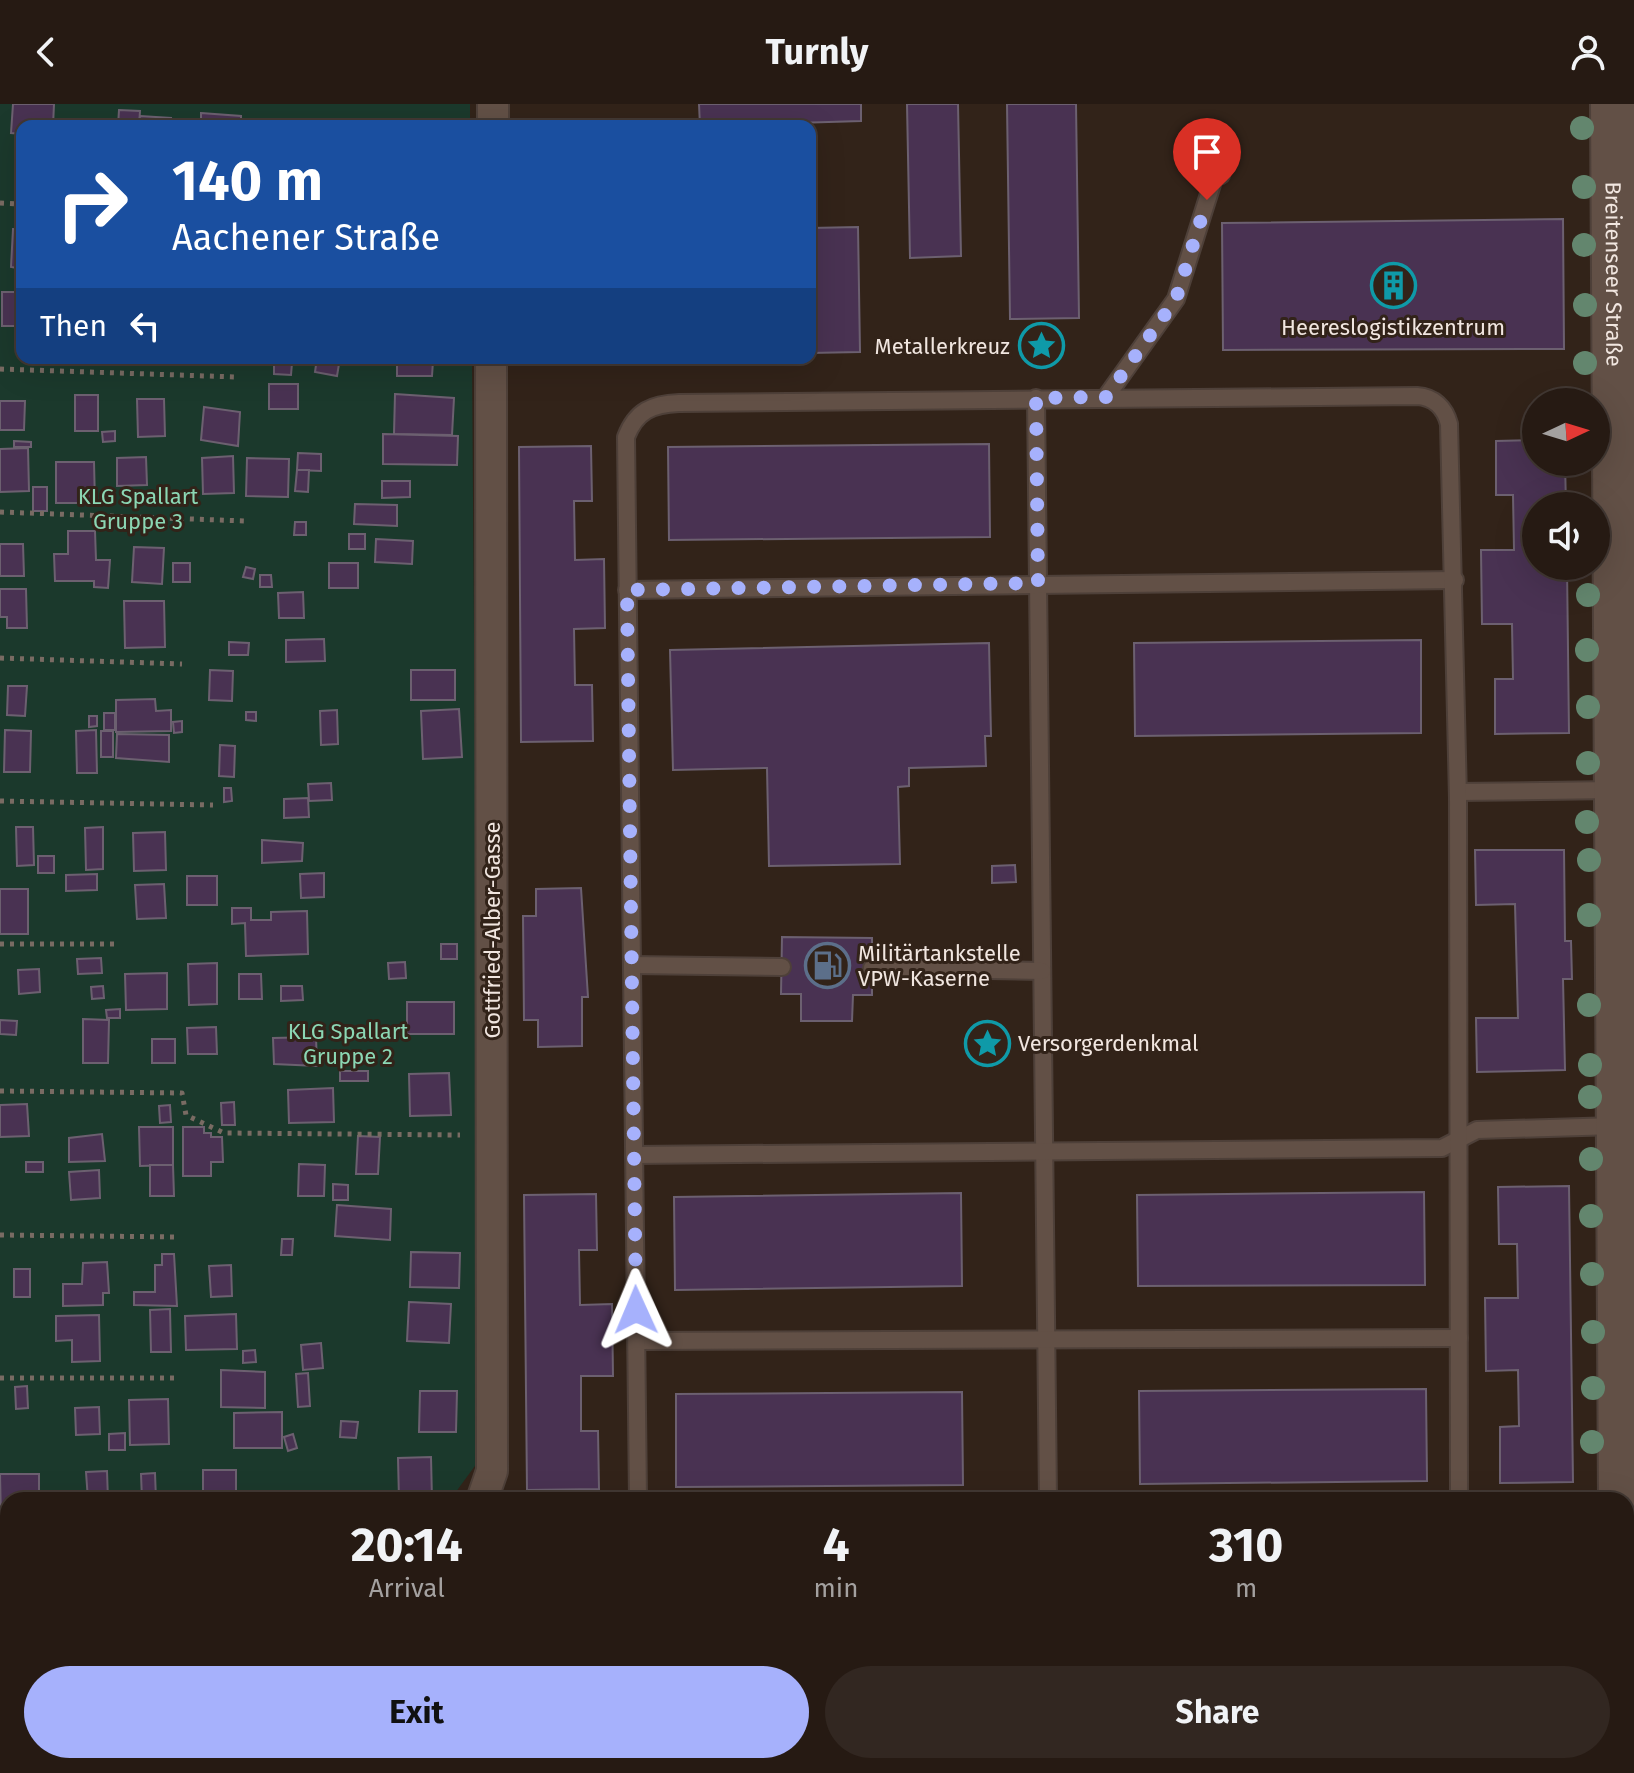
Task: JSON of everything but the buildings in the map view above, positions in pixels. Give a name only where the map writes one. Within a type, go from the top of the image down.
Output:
[{"type":"street","name":"Breitenseer Straße","points":[[1613,104],[1624,382],[1624,676],[1615,790],[1625,900],[1618,1126],[1621,1492]]},
{"type":"street","name":"Gottfried-Alber-Gasse","points":[[485,1492],[492,1471],[491,364]]},
{"type":"lane","points":[[1106,397],[1176,299],[1214,178],[1221,175]]},
{"type":"lane","points":[[638,1492],[626,437],[631,423],[643,410],[660,404],[1106,397],[1428,397],[1446,414],[1449,424],[1455,580],[1459,1492]]},
{"type":"lane","points":[[1036,398],[1048,1492]]},
{"type":"lane","points":[[627,590],[1455,580]]},
{"type":"lane","points":[[1458,792],[1615,790]]},
{"type":"lane","points":[[632,965],[782,967]]},
{"type":"lane","points":[[872,968],[1042,971]]},
{"type":"lane","points":[[634,1155],[1442,1148],[1477,1130],[1618,1126]]},
{"type":"lane","points":[[637,1341],[1046,1337],[1459,1338]]},
{"type":"path","points":[[0,369],[237,377]]},
{"type":"path","points":[[0,512],[245,521]]},
{"type":"path","points":[[0,658],[182,664]]},
{"type":"path","points":[[0,801],[213,805]]},
{"type":"path","points":[[0,944],[120,944]]},
{"type":"path","points":[[0,1091],[182,1093],[186,1115],[224,1133],[493,1135]]},
{"type":"path","points":[[0,1235],[178,1237]]},
{"type":"path","points":[[0,1378],[178,1378]]},
{"type":"green space","points":[[0,104],[470,104],[470,120],[16,120],[16,364],[472,364],[480,1459],[456,1492],[0,1492]]},
{"type":"place","name":"Heereslogistikzentrum","points":[[1393,286]]},
{"type":"place","name":"Metallerkreuz","points":[[1041,346]]},
{"type":"place","name":"Militärtankstelle VPW-Kaserne","points":[[827,966]]},
{"type":"place","name":"Versorgerdenkmal","points":[[987,1043]]},
{"type":"route","points":[[636,1310],[627,590],[1038,583],[1036,398],[1106,397],[1176,299],[1207,200]]},
{"type":"park label","name":"KLG Spallart Gruppe 3","points":[[138,508]]},
{"type":"park label","name":"KLG Spallart Gruppe 2","points":[[348,1044]]}]
